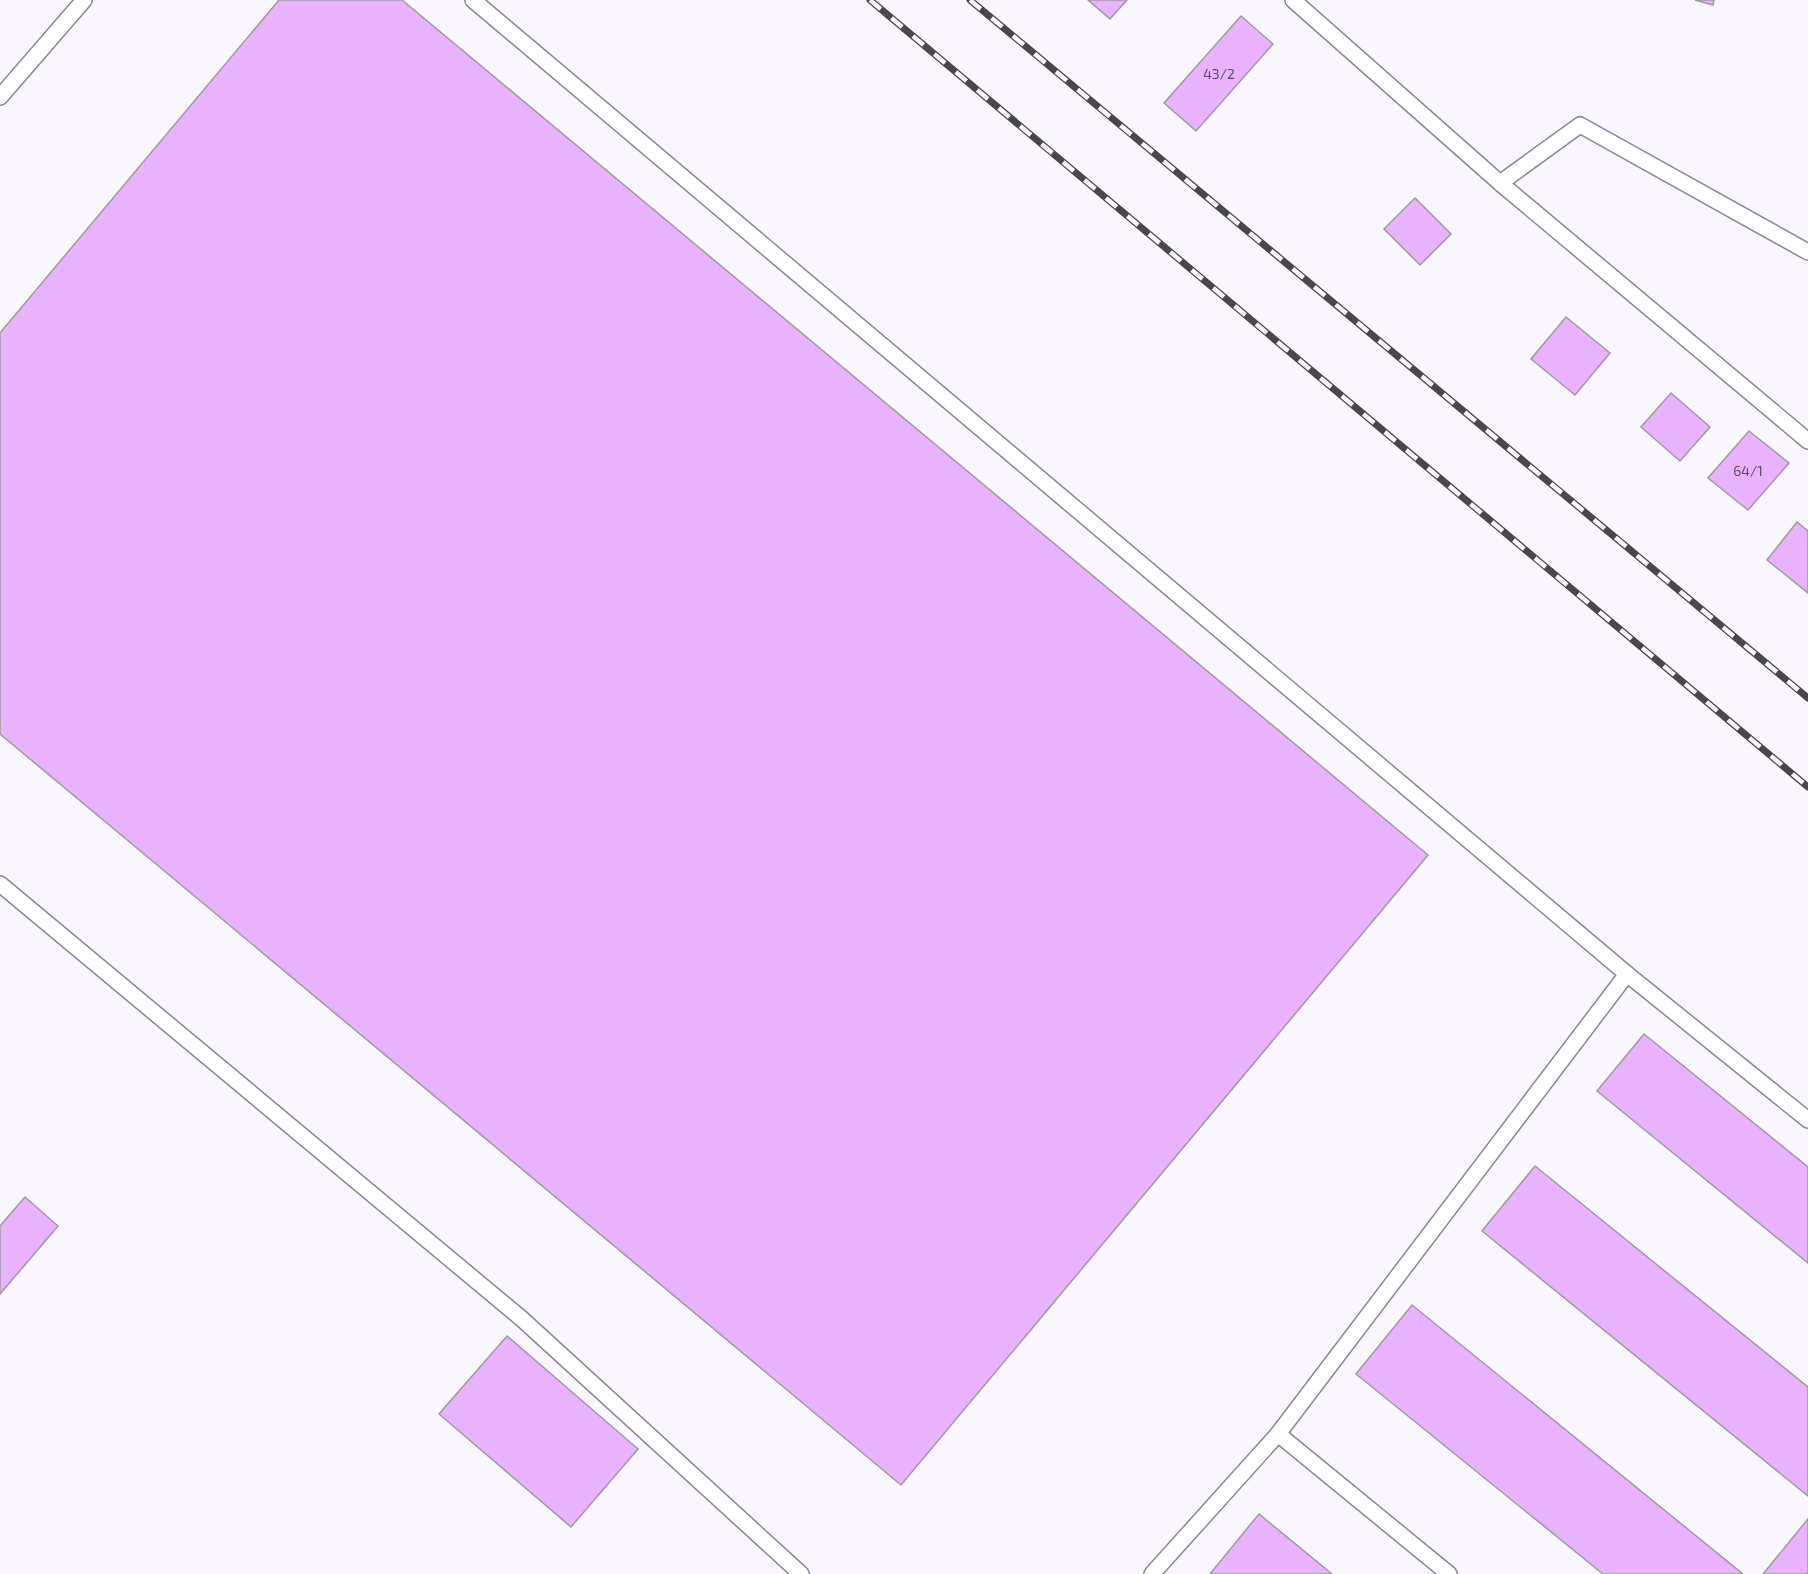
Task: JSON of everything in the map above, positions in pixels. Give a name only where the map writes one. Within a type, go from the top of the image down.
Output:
[{"type":"lane","points":[[0,97],[84,0]]},
{"type":"lane","points":[[473,0],[1628,974],[1808,1120]]},
{"type":"lane","points":[[1293,0],[1500,183],[1808,441]]},
{"type":"lane","points":[[1500,183],[1580,126],[1808,252]]},
{"type":"lane","points":[[0,884],[522,1319],[801,1574]]},
{"type":"lane","points":[[1152,1574],[1278,1434],[1628,974]]},
{"type":"lane","points":[[1278,1434],[1449,1574]]},
{"type":"building","points":[[279,0],[402,0],[1428,855],[901,1485],[0,734],[0,333]]},
{"type":"building","points":[[1088,0],[1127,0],[1110,19]]},
{"type":"building","points":[[1695,0],[1714,0],[1713,5]]},
{"type":"building","points":[[1241,16],[1273,44],[1196,131],[1164,103]]},
{"type":"building","points":[[1415,198],[1451,234],[1420,265],[1384,229]]},
{"type":"building","points":[[1566,317],[1610,353],[1575,395],[1531,359]]},
{"type":"building","points":[[1671,393],[1710,427],[1680,461],[1641,427]]},
{"type":"building","points":[[1749,431],[1789,463],[1748,510],[1708,478]]},
{"type":"building","points":[[1797,522],[1808,531],[1808,593],[1767,560]]},
{"type":"building","points":[[1644,1034],[1808,1167],[1808,1263],[1597,1091]]},
{"type":"building","points":[[1535,1166],[1808,1387],[1808,1496],[1482,1231]]},
{"type":"building","points":[[25,1197],[58,1226],[0,1294],[0,1226]]},
{"type":"building","points":[[1412,1305],[1743,1574],[1603,1574],[1356,1374]]},
{"type":"building","points":[[507,1336],[638,1449],[571,1527],[439,1414]]},
{"type":"building","points":[[1259,1514],[1332,1574],[1210,1574]]},
{"type":"building","points":[[1808,1519],[1808,1574],[1763,1574]]},
{"type":"railway","points":[[870,0],[1808,787]]},
{"type":"railway","points":[[970,0],[1808,698]]}]
